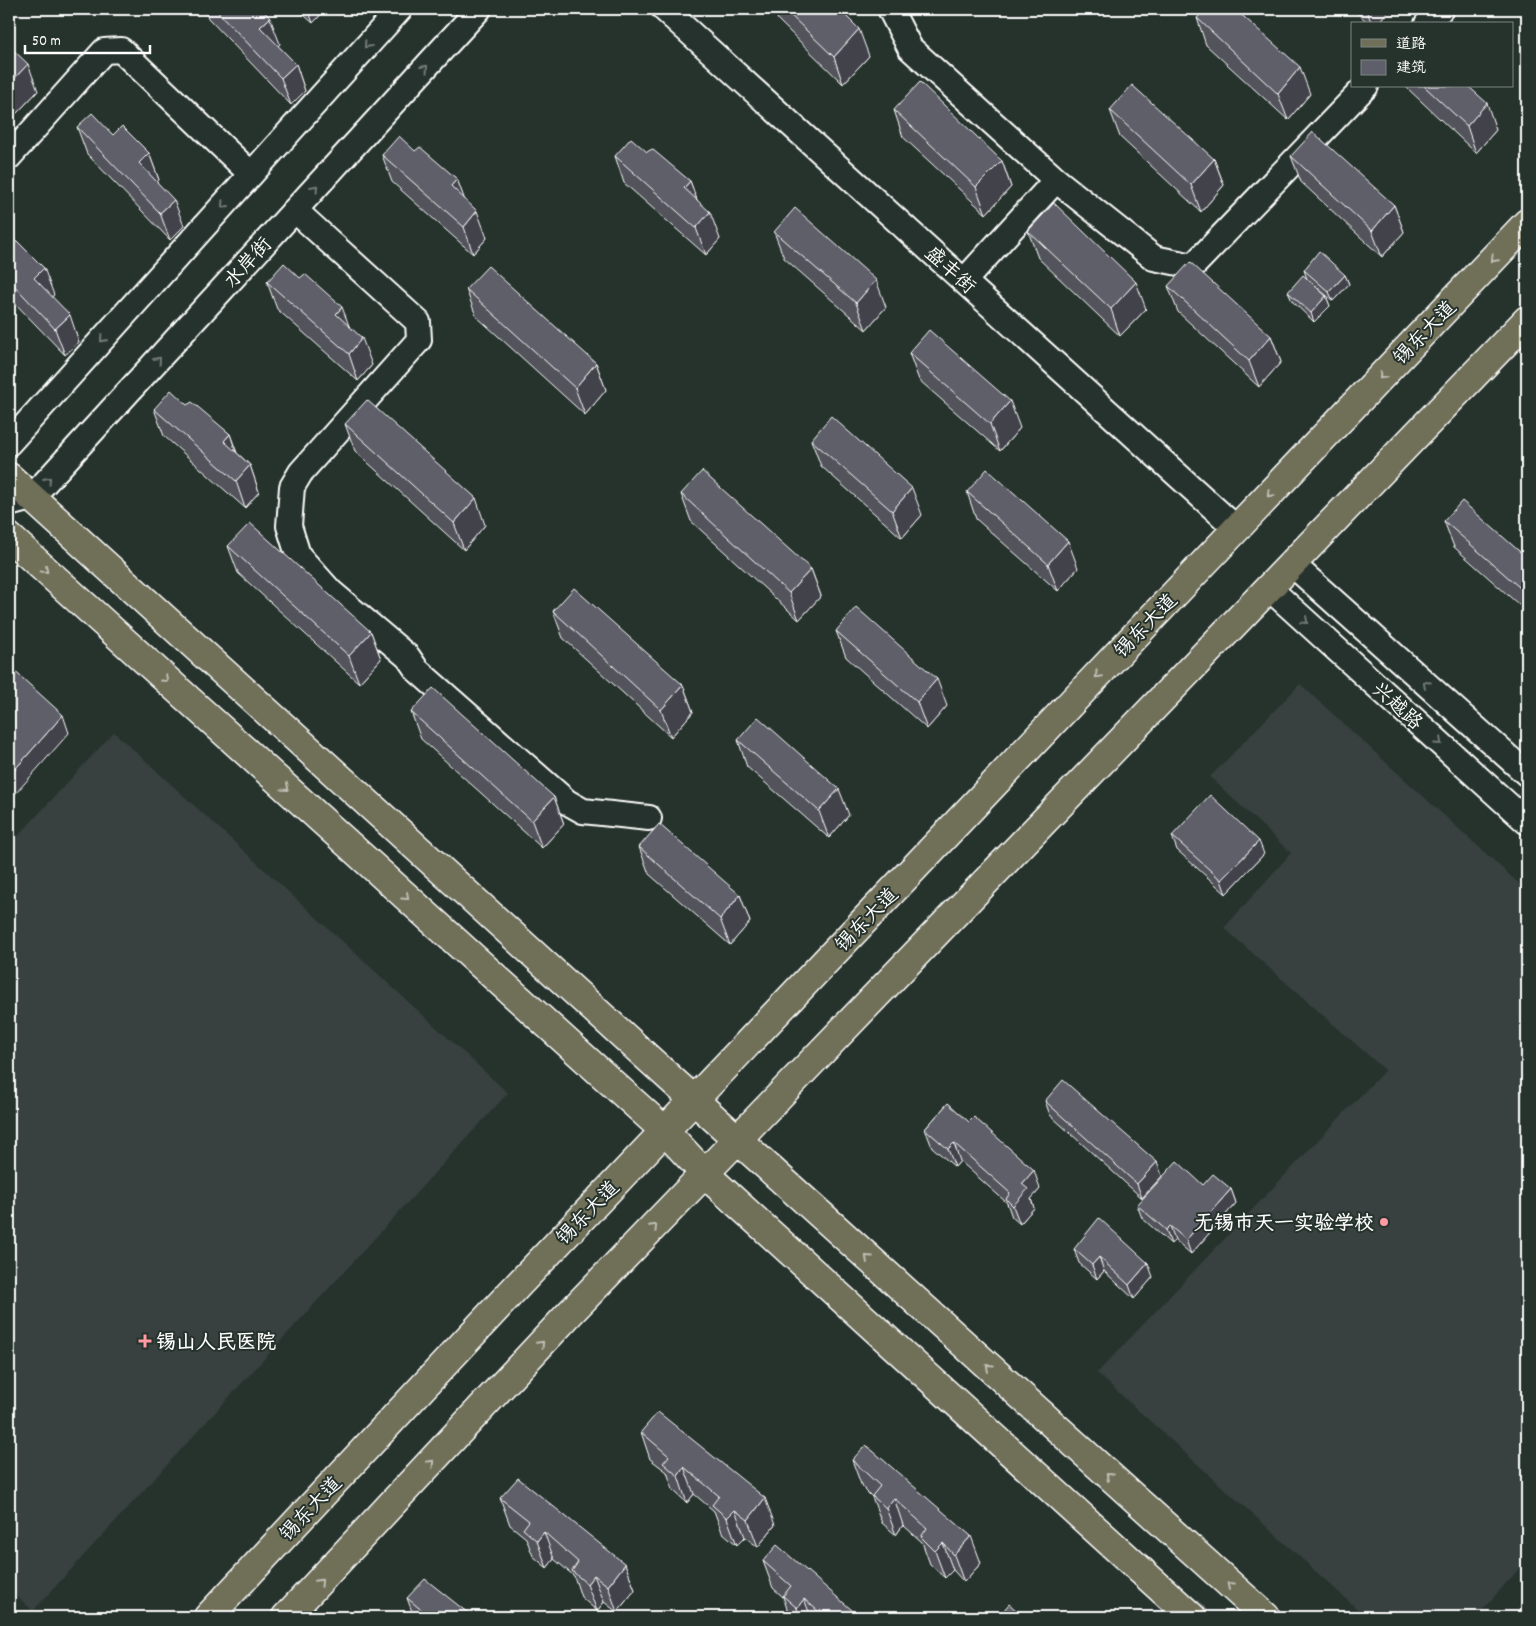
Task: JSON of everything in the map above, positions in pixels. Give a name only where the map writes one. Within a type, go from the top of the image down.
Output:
[{"type":"main road","name":"锡东大道","points":[[208,1617],[512,1291],[1527,223]]},
{"type":"main road","points":[[286,1617],[564,1320],[1527,320]]},
{"type":"main road","points":[[9,477],[20,501],[694,1100],[1266,1617]]},
{"type":"main road","points":[[9,537],[665,1131],[704,1174],[1192,1617]]},
{"type":"street","points":[[9,443],[400,9]]},
{"type":"street","name":"水岸街","points":[[20,501],[293,212],[479,9]]},
{"type":"street","name":"盛丰街","points":[[664,9],[1237,529]]},
{"type":"street","points":[[890,9],[910,48],[1056,180],[1154,258],[1193,266],[1364,88]]},
{"type":"street","points":[[1429,22],[1441,9]]},
{"type":"street","points":[[9,157],[104,51],[121,50],[251,174]]},
{"type":"street","points":[[964,281],[1056,180]]},
{"type":"street","points":[[293,212],[298,213],[418,322],[419,340],[296,479],[292,487],[289,526],[298,554],[331,592],[408,657],[417,670],[567,802],[583,811],[649,818]]},
{"type":"street","name":"兴越路","points":[[1292,564],[1527,774]]},
{"type":"street","name":"兴越路","points":[[1269,588],[1527,822]]},
{"type":"shaded area","name":"无锡市天一实验学校","points":[[1300,684],[1527,891],[1527,1560],[1476,1617],[1366,1617],[1097,1373],[1385,1070],[1224,928],[1291,853],[1210,777]]},
{"type":"shaded area","name":"锡山人民医院","points":[[114,732],[508,1093],[33,1611],[9,1589],[9,846]]},
{"type":"building","points":[[215,9],[262,9],[270,18],[260,27],[296,64],[281,78]]},
{"type":"building","points":[[784,9],[839,9],[859,29],[834,57]]},
{"type":"building","points":[[1205,9],[1235,9],[1300,67],[1278,94],[1197,18]]},
{"type":"building","points":[[9,46],[28,64],[9,84]]},
{"type":"building","points":[[920,82],[1002,161],[976,187],[894,110]]},
{"type":"building","points":[[1132,85],[1214,159],[1191,185],[1110,110]]},
{"type":"building","points":[[1426,88],[1470,88],[1487,103],[1467,126]]},
{"type":"building","points":[[92,113],[113,135],[122,126],[149,153],[139,163],[174,200],[160,213],[77,127]]},
{"type":"building","points":[[1313,132],[1394,205],[1372,231],[1291,156]]},
{"type":"building","points":[[399,136],[415,151],[420,147],[457,179],[451,186],[477,211],[464,227],[382,155]]},
{"type":"building","points":[[631,138],[647,152],[652,149],[690,181],[684,188],[710,212],[696,228],[615,156]]},
{"type":"building","points":[[1054,203],[1136,282],[1111,309],[1028,231]]},
{"type":"building","points":[[795,208],[876,280],[856,303],[774,232]]},
{"type":"building","points":[[17,241],[44,268],[34,278],[70,315],[55,329],[9,280],[9,250]]},
{"type":"building","points":[[1319,251],[1345,275],[1329,292],[1304,270]]},
{"type":"building","points":[[1190,262],[1271,336],[1249,361],[1168,286]]},
{"type":"building","points":[[284,263],[300,278],[305,274],[342,307],[336,314],[362,338],[349,354],[267,282]]},
{"type":"building","points":[[488,266],[596,363],[575,388],[466,289]]},
{"type":"building","points":[[1303,275],[1326,296],[1311,313],[1288,292]]},
{"type":"building","points":[[929,330],[1010,401],[990,424],[909,353]]},
{"type":"building","points":[[171,390],[187,405],[192,402],[230,434],[224,441],[250,465],[236,481],[154,409]]},
{"type":"building","points":[[367,400],[476,498],[454,523],[345,424]]},
{"type":"building","points":[[831,416],[912,488],[892,511],[811,440]]},
{"type":"building","points":[[987,469],[1068,541],[1048,564],[967,492]]},
{"type":"building","points":[[702,471],[811,569],[789,593],[681,494]]},
{"type":"building","points":[[1462,501],[1527,558],[1527,594],[1444,521]]},
{"type":"building","points":[[250,523],[371,632],[349,656],[228,546]]},
{"type":"building","points":[[574,588],[683,685],[661,710],[553,611]]},
{"type":"building","points":[[856,607],[937,679],[917,702],[836,631]]},
{"type":"building","points":[[9,666],[63,715],[9,776]]},
{"type":"building","points":[[433,688],[554,797],[532,821],[411,712]]},
{"type":"building","points":[[758,717],[839,789],[819,811],[738,740]]},
{"type":"building","points":[[1210,795],[1259,841],[1221,880],[1172,836]]},
{"type":"building","points":[[659,824],[740,895],[720,919],[639,847]]},
{"type":"building","points":[[1063,1080],[1157,1162],[1137,1184],[1045,1101]]},
{"type":"building","points":[[948,1103],[969,1122],[974,1117],[1034,1170],[1022,1184],[1028,1189],[1013,1206],[1006,1199],[1010,1193],[954,1143],[948,1149],[925,1129]]},
{"type":"building","points":[[1177,1161],[1203,1185],[1213,1174],[1231,1189],[1186,1240],[1170,1226],[1166,1230],[1137,1205]]},
{"type":"building","points":[[1099,1218],[1148,1263],[1129,1285],[1099,1257],[1092,1265],[1074,1249]]},
{"type":"building","points":[[658,1412],[765,1498],[748,1520],[735,1510],[727,1518],[712,1505],[719,1496],[684,1467],[678,1476],[663,1463],[669,1456],[641,1432]]},
{"type":"building","points":[[866,1445],[971,1536],[954,1555],[943,1543],[935,1551],[921,1537],[927,1528],[894,1498],[886,1508],[872,1496],[880,1486],[852,1460]]},
{"type":"building","points":[[518,1478],[625,1564],[608,1586],[594,1575],[587,1584],[572,1571],[578,1562],[544,1532],[537,1541],[523,1529],[529,1521],[500,1498]]},
{"type":"building","points":[[777,1545],[860,1617],[825,1617],[804,1599],[797,1608],[783,1596],[791,1586],[763,1561]]},
{"type":"building","points":[[425,1579],[473,1617],[430,1617],[407,1598]]},
{"type":"building","points":[[1009,1604],[1024,1617],[998,1617]]},
{"type":"place","name":"无锡市天一实验学校","points":[[1384,1222]]},
{"type":"place","name":"锡山人民医院","points":[[145,1341]]}]
